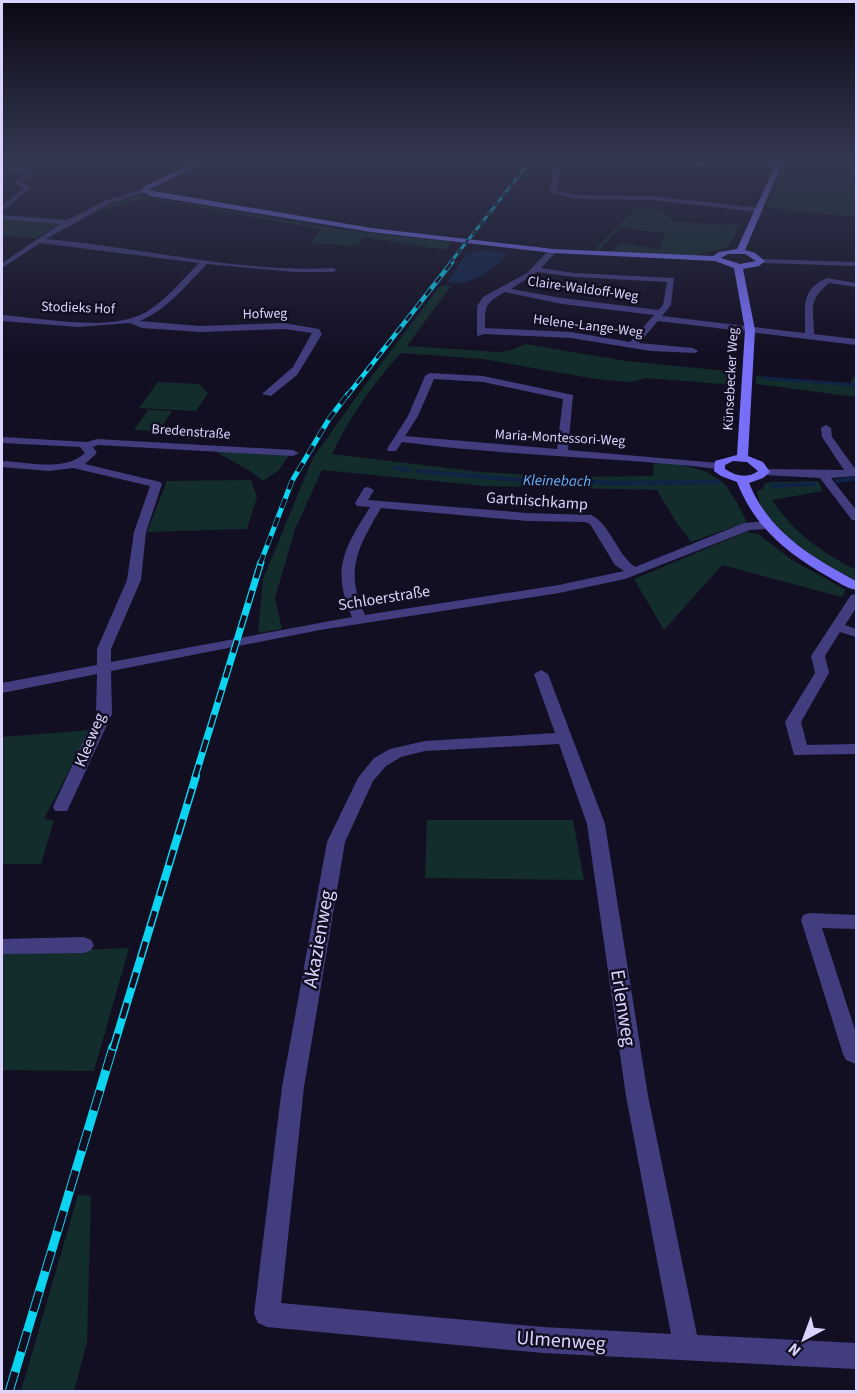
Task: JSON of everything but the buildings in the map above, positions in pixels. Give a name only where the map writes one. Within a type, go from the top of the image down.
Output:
[{"type":"street","points":[[2,266],[64,224]]},
{"type":"street","points":[[337,224],[554,251],[717,259],[738,266],[754,265],[761,261],[856,264]]},
{"type":"street","points":[[740,252],[752,224]]},
{"type":"street","points":[[39,241],[86,244],[204,263],[314,271],[333,270]]},
{"type":"street","name":"Helene-Lange-Weg","points":[[554,251],[537,270],[486,299],[481,306],[480,332],[571,335],[632,345],[693,351]]},
{"type":"street","points":[[717,259],[717,255],[722,253],[740,252],[756,255],[761,261]]},
{"type":"street","name":"Stodieks Hof","points":[[2,318],[110,324],[132,321],[152,313],[204,263]]},
{"type":"street","name":"Künsebecker Weg","points":[[738,266],[750,330],[741,458]]},
{"type":"street","points":[[537,270],[574,275],[671,280],[670,297],[658,316],[632,345]]},
{"type":"street","points":[[809,335],[807,300],[811,293],[827,280],[856,285]]},
{"type":"street","name":"Claire-Waldoff-Weg","points":[[501,289],[562,301],[750,330],[856,342]]},
{"type":"street","name":"Hofweg","points":[[132,321],[142,325],[200,329],[284,326],[316,331],[317,334],[307,346],[300,364],[286,381],[267,394]]},
{"type":"street","points":[[392,449],[413,416],[430,376],[483,379],[569,397],[565,414],[562,453]]},
{"type":"street","points":[[826,428],[827,437],[854,473]]},
{"type":"street","name":"Maria-Montessori-Weg","points":[[400,439],[483,448],[658,459],[718,466]]},
{"type":"street","name":"Bredenstraße","points":[[2,440],[72,443],[87,446],[97,442],[293,453]]},
{"type":"street","points":[[75,465],[90,456],[87,446]]},
{"type":"street","points":[[764,472],[762,466],[741,458],[718,463],[720,471],[725,475],[742,479],[753,479],[764,472],[823,475],[854,473]]},
{"type":"street","points":[[2,464],[60,467],[75,465],[156,484],[140,532],[134,580],[104,649],[104,670]]},
{"type":"street","points":[[823,475],[856,517]]},
{"type":"street","points":[[742,479],[747,496],[766,525],[786,545],[856,586]]},
{"type":"street","points":[[360,620],[349,593],[347,567],[352,547],[377,505],[361,503],[368,490]]},
{"type":"street","name":"Gartnischkamp","points":[[377,505],[515,517],[586,518],[596,522],[620,562],[634,572]]},
{"type":"street","name":"Schloerstraße","points":[[2,688],[360,620],[559,589],[634,572],[748,526],[766,525]]},
{"type":"street","points":[[856,598],[818,656],[822,673],[793,722],[800,751],[856,749]]},
{"type":"street","points":[[838,627],[856,633]]},
{"type":"street","name":"Kleeweg","points":[[61,807],[104,714],[104,670]]},
{"type":"street","name":"Erlenweg","points":[[541,674],[596,824],[637,1096],[687,1348]]},
{"type":"street","name":"Akazienweg","points":[[267,1314],[293,1087],[336,842],[366,778],[380,762],[396,753],[425,746],[565,738]]},
{"type":"street","points":[[856,922],[810,920],[853,1054],[856,1055]]},
{"type":"street","points":[[2,947],[84,945]]},
{"type":"street","name":"Ulmenweg","points":[[267,1314],[543,1340],[856,1356]]},
{"type":"green space","points":[[2,224],[60,224],[36,238],[2,236]]},
{"type":"green space","points":[[293,224],[309,224],[451,242],[446,250],[364,237],[357,246],[310,243],[321,229]]},
{"type":"green space","points":[[620,224],[741,225],[727,248],[695,255],[610,253],[620,243],[659,249],[665,233],[620,228],[598,252],[592,252]]},
{"type":"green space","points":[[440,286],[451,286],[407,346],[499,352],[526,344],[626,361],[737,372],[735,385],[646,378],[631,382],[595,379],[483,359],[401,353],[363,401],[332,454],[481,472],[568,477],[653,476],[654,462],[680,465],[707,473],[722,482],[747,522],[691,542],[657,490],[485,486],[322,470],[295,529],[275,598],[282,629],[258,633],[263,579],[313,458]]},
{"type":"green space","points":[[856,373],[856,397],[756,384],[756,376],[850,384]]},
{"type":"green space","points":[[158,382],[199,384],[208,393],[196,411],[139,408]]},
{"type":"green space","points":[[148,410],[172,411],[159,431],[134,430]]},
{"type":"green space","points":[[213,450],[289,455],[279,470],[263,481]]},
{"type":"green space","points":[[251,480],[257,497],[247,529],[147,532],[167,481]]},
{"type":"green space","points":[[818,481],[823,491],[772,500],[790,523],[809,541],[856,570],[856,580],[827,566],[796,545],[770,520],[761,506],[757,491],[763,489],[764,484]]},
{"type":"green space","points":[[746,532],[758,534],[792,560],[846,590],[842,597],[722,565],[664,630],[634,579]]},
{"type":"green space","points":[[90,730],[44,819],[54,820],[41,864],[2,864],[2,737]]},
{"type":"green space","points":[[427,820],[573,820],[584,880],[425,878]]},
{"type":"green space","points":[[129,948],[94,1071],[2,1070],[2,953]]},
{"type":"green space","points":[[78,1195],[91,1196],[87,1342],[74,1391],[21,1391]]},
{"type":"water","points":[[480,250],[507,253],[496,266],[472,280],[447,282],[466,254]]},
{"type":"waterway","points":[[764,378],[856,385]]},
{"type":"waterway","name":"Kleinebach","points":[[396,468],[408,470]]},
{"type":"waterway","name":"Kleinebach","points":[[417,471],[518,480],[616,483],[719,482]]},
{"type":"waterway","name":"Kleinebach","points":[[837,481],[856,478]]},
{"type":"waterway","name":"Kleinebach","points":[[772,486],[814,484]]},
{"type":"railway","points":[[450,263],[481,224]]},
{"type":"railway","points":[[347,396],[452,262]]},
{"type":"railway","points":[[260,564],[292,481],[329,419],[348,394]]},
{"type":"railway","points":[[195,777],[261,562]]},
{"type":"railway","points":[[113,1049],[196,776]]},
{"type":"railway","points":[[9,1392],[113,1047]]}]
